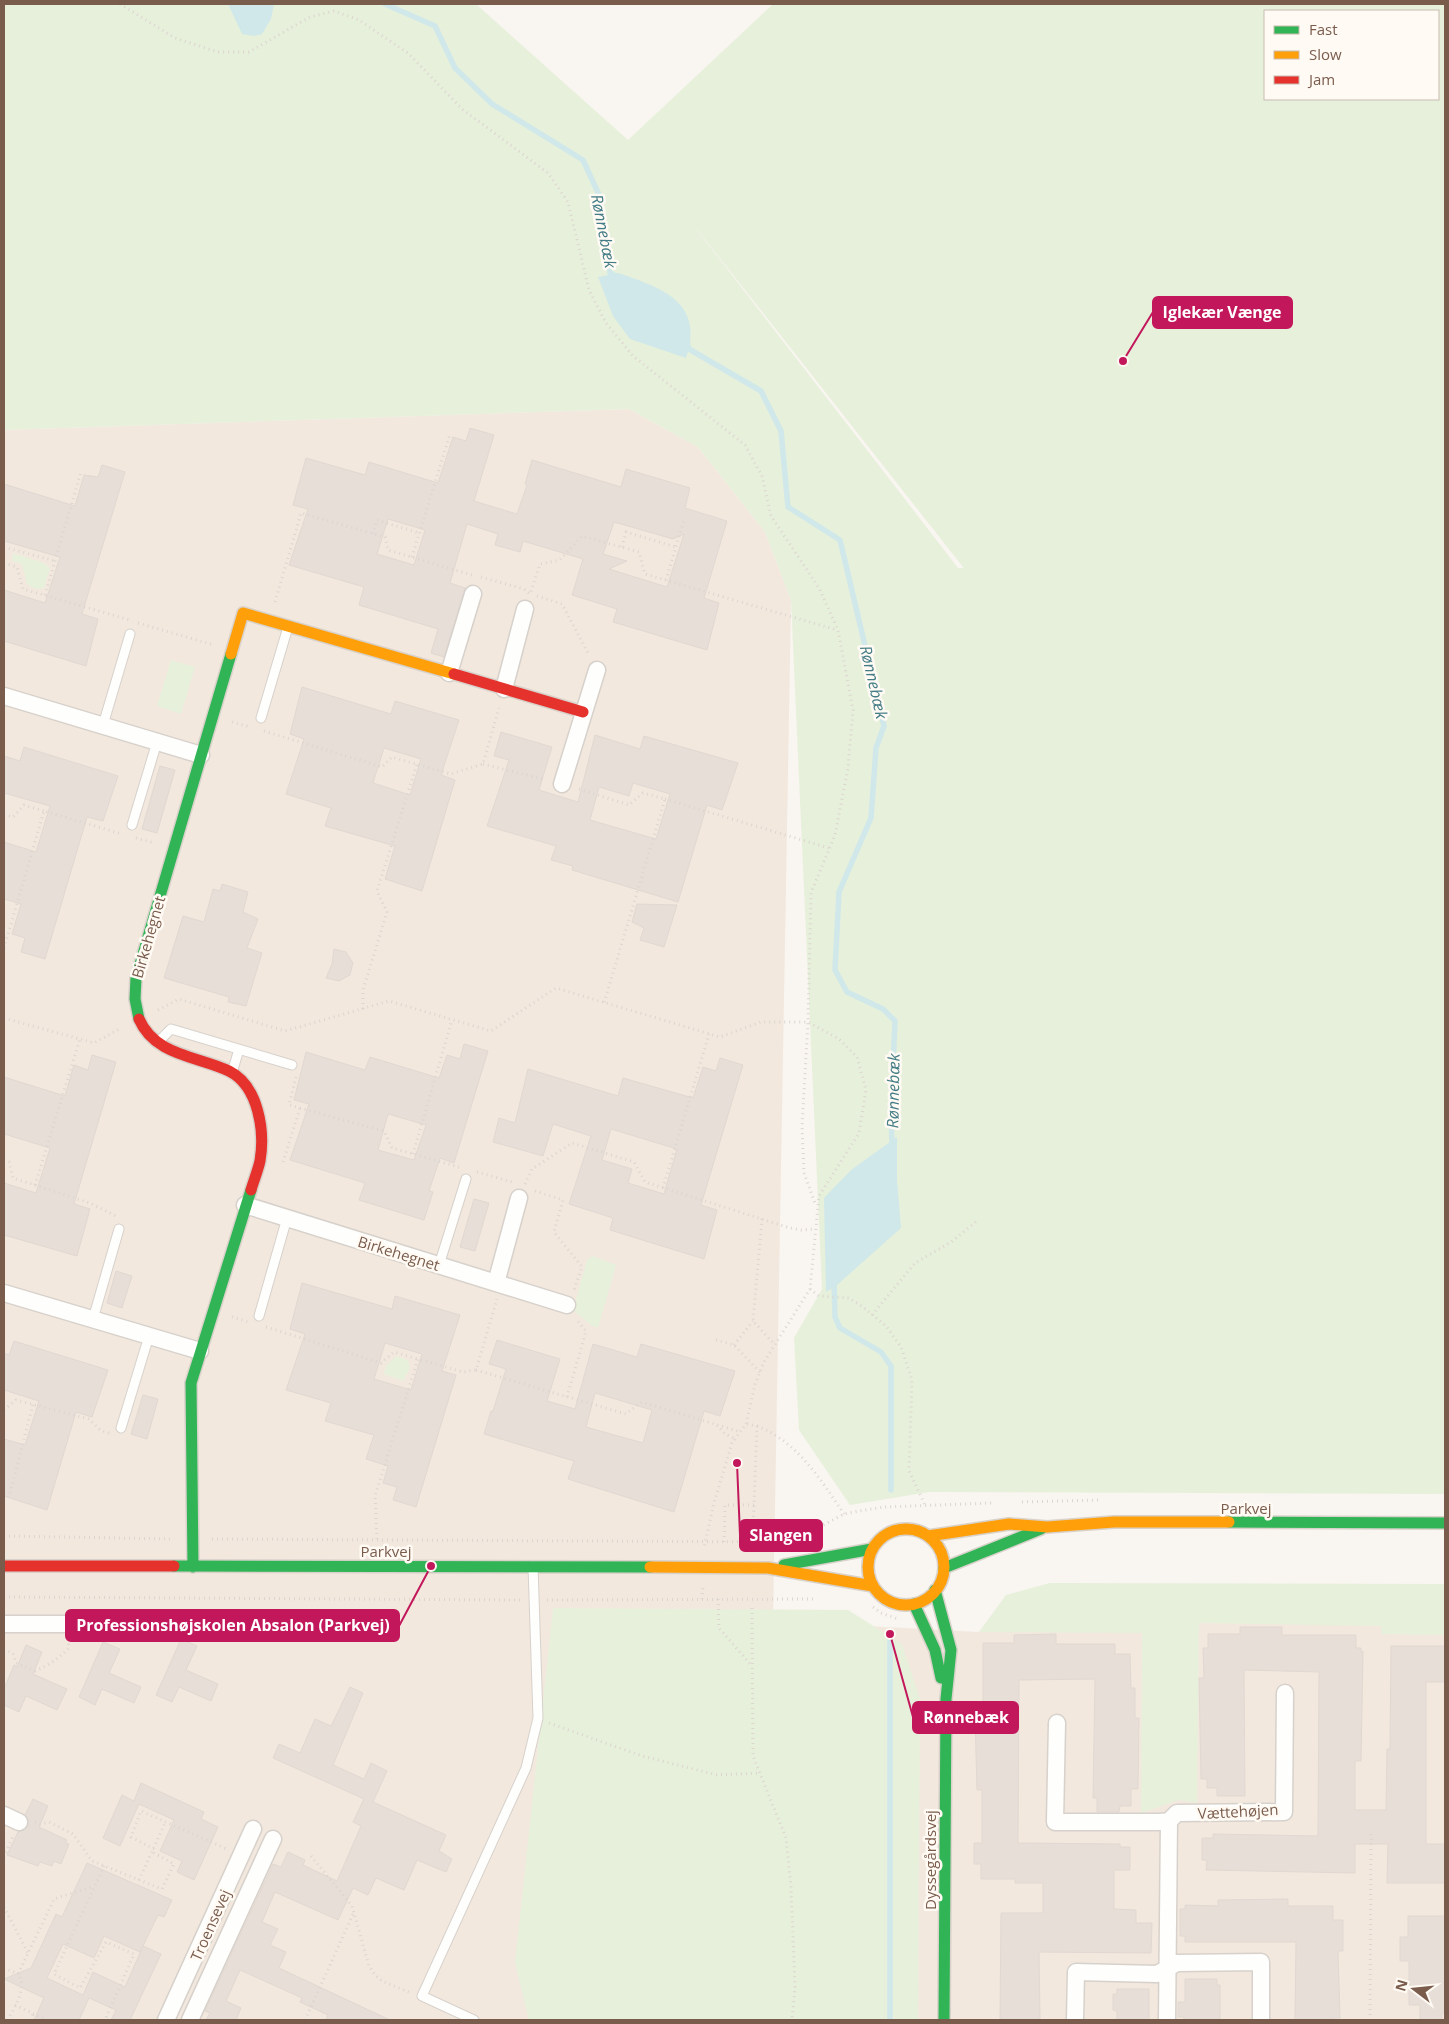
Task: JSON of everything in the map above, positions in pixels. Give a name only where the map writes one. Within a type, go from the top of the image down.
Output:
[{"type":"street","points":[[449,673],[473,594]]},
{"type":"street","points":[[504,689],[528,601]]},
{"type":"street","name":"Birkehegnet","points":[[193,1567],[191,1539],[191,1383],[260,1161],[262,1131],[258,1108],[248,1092],[232,1073],[164,1048],[157,1043],[148,1036],[138,1020],[134,997],[136,978],[242,613],[583,712]]},
{"type":"street","points":[[562,784],[597,670]]},
{"type":"street","points":[[4,696],[202,755]]},
{"type":"street","points":[[499,1283],[521,1193]]},
{"type":"street","name":"Birkehegnet","points":[[246,1205],[567,1305]]},
{"type":"street","points":[[4,1293],[200,1351]]},
{"type":"street","name":"Parkvej","points":[[928,1536],[1009,1524],[1047,1527],[1114,1522],[1445,1523]]},
{"type":"street","name":"Parkvej","points":[[944,1568],[1047,1527]]},
{"type":"street","points":[[901,1529],[911,1529],[928,1536],[940,1550],[944,1568],[942,1580],[935,1590],[926,1599],[914,1604],[895,1604],[879,1594],[873,1586],[867,1568],[872,1549],[884,1535],[901,1529]]},
{"type":"street","name":"Parkvej","points":[[768,1568],[872,1549]]},
{"type":"street","name":"Parkvej","points":[[4,1566],[768,1568],[873,1586]]},
{"type":"street","name":"Dyssegårdsvej","points":[[935,1590],[952,1650],[946,1699],[944,2020]]},
{"type":"street","name":"Dyssegårdsvej","points":[[914,1604],[935,1650],[946,1699]]},
{"type":"street","points":[[4,1624],[194,1624]]},
{"type":"street","name":"Vættehøjen","points":[[1057,1723],[1055,1822],[1169,1822],[1177,1813],[1284,1812],[1285,1693]]},
{"type":"street","points":[[4,1815],[19,1822]]},
{"type":"street","points":[[1167,2020],[1169,1822]]},
{"type":"street","name":"Troensevej","points":[[166,2020],[253,1830]]},
{"type":"street","name":"Troensevej","points":[[190,2020],[273,1839]]},
{"type":"street","points":[[1075,2020],[1076,1972],[1157,1974],[1168,1966],[1178,1963],[1261,1962],[1261,2020]]},
{"type":"lane","points":[[261,718],[288,626]]},
{"type":"lane","points":[[103,725],[130,634]]},
{"type":"lane","points":[[132,825],[157,742]]},
{"type":"lane","points":[[157,1043],[171,1029],[292,1065]]},
{"type":"lane","points":[[232,1073],[239,1049]]},
{"type":"lane","points":[[439,1265],[466,1178]]},
{"type":"lane","points":[[259,1321],[287,1218]]},
{"type":"lane","points":[[93,1319],[119,1229]]},
{"type":"lane","points":[[121,1428],[149,1336]]},
{"type":"lane","points":[[474,2020],[422,1996],[526,1768],[538,1718],[533,1566]]},
{"type":"path","points":[[120,4],[175,38],[218,52],[249,52],[310,17],[334,11],[360,20],[410,54],[462,109],[548,173],[568,202],[589,290],[606,322],[632,356],[744,445],[762,476],[771,516],[820,588],[838,630],[853,710],[848,768],[835,835],[811,893],[808,1022],[802,1126],[804,1173],[817,1208]]},
{"type":"path","points":[[412,557],[450,434]]},
{"type":"path","points":[[44,595],[81,472]]},
{"type":"path","points":[[270,621],[301,513],[385,537],[388,550],[524,589],[528,601]]},
{"type":"path","points":[[374,534],[377,520],[419,533]]},
{"type":"path","points":[[666,580],[684,520]]},
{"type":"path","points":[[622,547],[626,532],[676,547]]},
{"type":"path","points":[[528,601],[540,564],[560,560],[582,536],[639,552],[645,574],[838,630]]},
{"type":"path","points":[[4,547],[55,561]]},
{"type":"path","points":[[4,563],[17,568],[23,588],[232,650]]},
{"type":"path","points":[[473,594],[478,576]]},
{"type":"path","points":[[528,601],[562,604],[597,670]]},
{"type":"path","points":[[483,764],[504,689]]},
{"type":"path","points":[[213,716],[382,767],[392,757],[451,774],[483,764],[562,784],[629,805],[643,793],[829,848]]},
{"type":"path","points":[[363,1009],[363,990],[387,912],[377,891],[417,764]]},
{"type":"path","points":[[604,1003],[666,799]]},
{"type":"path","points":[[4,815],[13,817],[24,806],[173,849]]},
{"type":"path","points":[[4,948],[44,811]]},
{"type":"path","points":[[4,1018],[94,1043],[179,999],[285,1031],[389,1001],[491,1031],[556,988],[720,1037],[762,1022],[808,1022],[839,1039],[857,1057],[866,1090],[859,1133],[818,1196],[810,1288],[760,1372],[746,1424],[732,1443],[714,1503],[705,1542],[702,1599]]},
{"type":"path","points":[[413,1154],[452,1020]]},
{"type":"path","points":[[663,1188],[709,1034]]},
{"type":"path","points":[[35,1185],[80,1039]]},
{"type":"path","points":[[292,1065],[299,1066],[289,1105],[384,1131],[392,1148],[516,1183],[521,1193]]},
{"type":"path","points":[[282,1165],[300,1108]]},
{"type":"path","points":[[521,1193],[532,1169],[572,1143],[634,1162],[644,1182],[800,1230],[815,1229]]},
{"type":"path","points":[[4,1160],[8,1162],[13,1178],[90,1203],[122,1219],[119,1229]]},
{"type":"path","points":[[521,1193],[563,1200],[554,1232],[582,1267],[572,1298],[567,1305],[569,1311],[586,1331],[567,1397]]},
{"type":"path","points":[[734,1345],[753,1321],[762,1219]]},
{"type":"path","points":[[872,1315],[916,1263],[952,1242],[977,1221]]},
{"type":"path","points":[[476,1370],[499,1283]]},
{"type":"path","points":[[810,1288],[819,1296],[849,1298],[886,1326],[901,1347],[912,1380],[909,1471],[925,1506]]},
{"type":"path","points":[[212,1311],[250,1322]]},
{"type":"path","points":[[259,1321],[381,1363],[394,1352],[463,1372],[476,1370],[626,1414],[642,1402],[741,1432]]},
{"type":"path","points":[[753,1321],[775,1345]]},
{"type":"path","points":[[716,1340],[734,1345],[760,1372]]},
{"type":"path","points":[[377,1539],[375,1496],[418,1360]]},
{"type":"path","points":[[4,1410],[16,1400],[89,1419],[100,1430],[118,1436],[121,1428]]},
{"type":"path","points":[[10,1493],[33,1404]]},
{"type":"path","points":[[716,1423],[725,1434],[736,1439]]},
{"type":"path","points":[[746,1424],[757,1426],[789,1443],[817,1475],[844,1514]]},
{"type":"path","points":[[753,1530],[757,1426]]},
{"type":"path","points":[[724,1542],[725,1505],[754,1505]]},
{"type":"path","points":[[4,1536],[705,1542]]},
{"type":"path","points":[[4,1597],[535,1600],[816,1599]]},
{"type":"path","points":[[718,1599],[719,1628],[752,1666]]},
{"type":"path","points":[[867,1603],[881,1613],[903,1620]]},
{"type":"path","points":[[752,1608],[753,1756],[786,1838],[791,1887],[795,1987],[792,2020]]},
{"type":"path","points":[[4,1649],[13,1654],[16,1663],[35,1671],[52,1664],[69,1648],[68,1624]]},
{"type":"path","points":[[538,1718],[642,1756],[717,1775],[760,1773]]},
{"type":"path","points":[[4,1857],[22,1816],[40,1824],[49,1822],[72,1834],[92,1861],[164,1888],[174,1864],[131,1837],[138,1819],[144,1810],[241,1856]]},
{"type":"path","points":[[139,1880],[166,1821]]},
{"type":"path","points":[[1370,2020],[1371,1832]]},
{"type":"path","points":[[311,1856],[355,1911],[369,1966],[375,1975],[382,1982],[422,1996]]},
{"type":"path","points":[[104,1866],[54,1974],[80,1988],[106,1942],[134,1954],[105,2020]]},
{"type":"path","points":[[18,1974],[54,1899],[94,1886]]},
{"type":"path","points":[[4,1907],[28,1953]]},
{"type":"path","points":[[305,2020],[355,1911]]},
{"type":"path","points":[[4,1968],[18,1974],[22,1990],[8,2020]]},
{"type":"path","points":[[15,2005],[47,2020]]},
{"type":"path","points":[[30,2020],[33,2014]]},
{"type":"shaded area","points":[[629,409],[698,447],[765,532],[791,600],[773,1621],[978,1632],[1017,1608],[1445,1608],[1445,2020],[4,2020],[4,430]]},
{"type":"green space","points":[[4,4],[476,4],[628,140],[773,4],[1445,4],[1445,1494],[929,1492],[850,1505],[799,1430],[794,1338],[822,1289],[791,600],[765,532],[698,447],[629,409],[4,430]],"holes":[[[681,209],[963,567],[958,568]]]},
{"type":"green space","points":[[13,553],[44,563],[50,568],[44,588],[35,589],[27,584],[22,564],[12,561]]},
{"type":"green space","points":[[171,660],[195,667],[181,714],[157,706]]},
{"type":"green space","points":[[592,1256],[616,1265],[598,1328],[591,1325],[573,1310],[587,1260]]},
{"type":"green space","points":[[396,1356],[408,1360],[410,1368],[403,1381],[384,1374],[386,1366]]},
{"type":"green space","points":[[1050,1583],[1445,1584],[1445,1635],[1381,1634],[1381,1626],[1199,1623],[1197,1803],[1179,1800],[1141,1813],[1142,1633],[979,1632],[1006,1595]]},
{"type":"green space","points":[[553,1608],[848,1610],[902,1644],[920,1699],[918,2020],[529,2020],[515,1963]]},
{"type":"water","points":[[228,4],[274,4],[271,19],[262,34],[254,36],[242,34]]},
{"type":"water","points":[[618,273],[664,292],[676,300],[684,310],[690,323],[690,339],[686,358],[630,339],[613,316],[598,277]]},
{"type":"water","points":[[897,1137],[897,1180],[901,1228],[837,1285],[826,1292],[824,1198],[851,1170]]},
{"type":"building","points":[[470,428],[494,435],[474,501],[517,514],[527,485],[525,484],[532,460],[621,487],[626,469],[690,488],[685,508],[727,521],[704,598],[719,603],[707,650],[613,622],[617,609],[572,595],[583,559],[523,541],[520,552],[495,545],[498,534],[467,524],[450,583],[465,588],[444,657],[431,653],[438,629],[359,605],[364,587],[289,565],[308,509],[293,505],[306,458],[365,475],[369,462],[438,483],[453,437],[466,441]],"holes":[[[388,519],[425,530],[414,565],[377,554]],[[614,522],[673,539],[684,534],[667,587],[609,569],[627,561],[603,554]]]},
{"type":"building","points":[[102,465],[125,472],[82,614],[98,619],[86,666],[4,641],[4,590],[45,603],[60,557],[4,541],[4,484],[75,506],[84,475],[98,477]]},
{"type":"building","points":[[302,687],[391,714],[395,701],[459,720],[441,775],[455,780],[422,891],[385,879],[395,846],[325,826],[331,808],[286,794],[304,739],[290,734]],"holes":[[[384,748],[421,759],[410,795],[373,783]]]},
{"type":"building","points":[[501,732],[552,747],[539,790],[578,802],[595,735],[640,749],[644,736],[738,763],[722,810],[707,805],[678,902],[572,870],[573,866],[551,860],[556,846],[487,826],[509,760],[494,756]],"holes":[[[633,783],[670,794],[656,839],[590,820],[599,787],[629,796]]]},
{"type":"building","points":[[24,747],[118,776],[103,821],[87,817],[45,959],[21,952],[25,938],[12,934],[21,904],[4,899],[4,842],[36,852],[50,806],[4,793],[4,756],[20,761]]},
{"type":"building","points":[[160,766],[175,770],[157,833],[142,829]]},
{"type":"building","points":[[222,884],[248,892],[243,912],[258,919],[247,948],[262,953],[246,1006],[228,1002],[229,997],[164,978],[183,916],[204,922],[213,889],[220,891]]},
{"type":"building","points":[[637,904],[677,905],[664,947],[640,940],[644,928],[632,922]]},
{"type":"building","points":[[334,949],[346,952],[353,963],[350,975],[339,981],[326,978],[332,964]]},
{"type":"building","points":[[464,1044],[488,1051],[454,1163],[440,1158],[429,1191],[433,1192],[424,1220],[359,1200],[365,1183],[290,1160],[309,1104],[294,1100],[306,1052],[365,1070],[370,1057],[439,1078],[447,1055],[460,1059]],"holes":[[[388,1114],[426,1125],[414,1160],[378,1150]]]},
{"type":"building","points":[[92,1055],[116,1062],[74,1204],[90,1209],[77,1256],[4,1235],[4,1183],[36,1193],[50,1148],[4,1134],[4,1077],[65,1096],[74,1065],[88,1070]]},
{"type":"building","points":[[720,1058],[743,1065],[701,1205],[717,1210],[704,1259],[610,1230],[613,1218],[569,1204],[591,1136],[553,1124],[543,1156],[493,1142],[499,1118],[515,1123],[528,1069],[618,1096],[623,1078],[693,1098],[703,1067],[716,1071]],"holes":[[[611,1129],[677,1149],[664,1194],[628,1183],[632,1169],[602,1160]]]},
{"type":"building","points":[[474,1199],[489,1203],[475,1251],[460,1247]]},
{"type":"building","points":[[116,1271],[132,1276],[122,1308],[107,1303]]},
{"type":"building","points":[[302,1283],[392,1309],[395,1296],[460,1315],[442,1371],[456,1375],[416,1507],[393,1500],[397,1487],[383,1483],[388,1466],[366,1459],[374,1435],[325,1421],[331,1403],[286,1390],[305,1334],[290,1329]],"holes":[[[385,1343],[422,1354],[411,1390],[374,1379]]]},
{"type":"building","points":[[497,1340],[560,1359],[547,1401],[575,1409],[593,1344],[637,1357],[641,1344],[735,1371],[720,1416],[704,1411],[674,1512],[568,1479],[574,1461],[484,1434],[506,1369],[489,1364]],"holes":[[[595,1393],[652,1410],[643,1443],[586,1427]]]},
{"type":"building","points":[[14,1341],[108,1370],[92,1417],[76,1412],[47,1510],[4,1496],[4,1439],[25,1445],[39,1401],[4,1390],[4,1353],[9,1355]]},
{"type":"building","points":[[143,1395],[158,1399],[147,1439],[131,1434]]},
{"type":"building","points":[[1240,1627],[1282,1627],[1282,1635],[1356,1635],[1356,1648],[1361,1648],[1361,1652],[1363,1651],[1361,1761],[1355,1761],[1355,1810],[1386,1810],[1387,1749],[1390,1749],[1391,1646],[1445,1646],[1445,1682],[1426,1682],[1426,1844],[1445,1844],[1445,1883],[1387,1883],[1388,1844],[1355,1844],[1355,1873],[1206,1870],[1207,1860],[1202,1860],[1202,1838],[1213,1838],[1213,1834],[1318,1836],[1319,1672],[1244,1670],[1245,1796],[1217,1796],[1217,1788],[1207,1788],[1207,1779],[1201,1779],[1199,1678],[1204,1678],[1203,1648],[1208,1648],[1208,1634],[1240,1634]]},
{"type":"building","points":[[1056,1634],[1056,1644],[1115,1644],[1115,1654],[1130,1654],[1131,1688],[1135,1688],[1135,1718],[1139,1718],[1138,1789],[1131,1789],[1131,1806],[1120,1806],[1119,1812],[1097,1812],[1097,1798],[1093,1798],[1095,1679],[1019,1680],[1018,1843],[1120,1844],[1120,1847],[1130,1847],[1130,1870],[1114,1870],[1114,1909],[1136,1910],[1136,1923],[1152,1923],[1151,1953],[1039,1952],[1040,2020],[1000,2020],[1001,1913],[1043,1913],[1043,1883],[1015,1883],[1015,1879],[981,1879],[981,1864],[974,1864],[974,1843],[982,1843],[982,1790],[977,1790],[975,1717],[983,1717],[983,1643],[1014,1643],[1014,1635]]},
{"type":"building","points":[[181,1639],[197,1646],[186,1670],[218,1684],[211,1701],[179,1687],[172,1702],[156,1695]]},
{"type":"building","points":[[103,1642],[120,1649],[109,1673],[141,1687],[134,1703],[102,1689],[95,1705],[79,1697]]},
{"type":"building","points":[[26,1645],[42,1652],[33,1674],[67,1689],[57,1710],[26,1696],[19,1712],[4,1705],[4,1689],[14,1665],[17,1667]]},
{"type":"building","points":[[350,1687],[363,1693],[333,1765],[364,1779],[371,1763],[387,1771],[373,1802],[446,1835],[439,1851],[452,1859],[446,1872],[417,1860],[404,1890],[376,1878],[368,1895],[353,1888],[338,1920],[275,1892],[262,1922],[278,1929],[270,1945],[286,1952],[279,1968],[390,2020],[326,2020],[328,2015],[300,2002],[302,1998],[240,1970],[226,2001],[241,2008],[236,2020],[206,2020],[210,2013],[205,2011],[273,1864],[281,1867],[288,1852],[305,1860],[303,1865],[337,1881],[361,1826],[353,1822],[364,1799],[273,1758],[279,1744],[300,1753],[315,1719],[331,1726]]},
{"type":"building","points":[[141,1783],[204,1812],[201,1819],[218,1827],[194,1880],[177,1872],[182,1861],[160,1851],[174,1820],[139,1804],[120,1846],[103,1838],[122,1795],[134,1801]]},
{"type":"building","points":[[33,1799],[48,1806],[39,1827],[67,1840],[65,1843],[69,1844],[61,1864],[54,1861],[52,1866],[40,1862],[38,1866],[7,1855],[18,1832],[28,1826],[29,1821],[25,1815]]},
{"type":"building","points":[[87,1863],[172,1900],[164,1917],[158,1915],[140,1952],[104,1936],[94,1958],[63,1944],[47,1978],[83,1995],[93,1972],[125,1987],[143,1946],[161,1954],[130,2020],[111,2020],[116,2010],[89,1998],[79,2020],[34,2020],[44,1998],[4,1979],[31,1968],[56,1914],[62,1917]]},
{"type":"building","points":[[1288,1899],[1288,1906],[1333,1906],[1333,1920],[1343,1920],[1343,1951],[1338,1951],[1340,2018],[1332,2018],[1332,2020],[1295,2020],[1296,1942],[1185,1942],[1185,1936],[1180,1936],[1180,1909],[1185,1909],[1185,1905],[1218,1906],[1218,1900]]},
{"type":"building","points":[[1408,1916],[1445,1916],[1445,2013],[1442,2013],[1442,2020],[1420,2020],[1420,2005],[1409,2005],[1409,1961],[1400,1961],[1400,1937],[1408,1937]]},
{"type":"building","points":[[1185,1979],[1217,1979],[1217,1985],[1220,1985],[1220,2020],[1184,2020],[1184,2017],[1178,2017],[1178,2002],[1185,2002]]},
{"type":"building","points":[[1117,1989],[1149,1989],[1149,2020],[1117,2020],[1117,2011],[1113,2010],[1113,1994],[1117,1994]]},
{"type":"waterway","name":"Rønnebæk","points":[[385,4],[435,26],[455,68],[492,104],[583,160],[600,197],[610,273],[617,277]]},
{"type":"waterway","name":"Rønnebæk","points":[[687,342],[689,349],[761,391],[781,431],[788,507],[840,540],[884,726],[876,748],[871,818],[839,892],[835,970],[847,992],[883,1009],[895,1021],[891,1110],[892,1146]]},
{"type":"waterway","name":"Rønnebæk","points":[[834,1280],[835,1317],[840,1328],[881,1352],[891,1366],[891,1490]]},
{"type":"waterway","name":"Rønnebæk","points":[[890,1634],[890,2020]]},
{"type":"traffic: fast","points":[[139,1019],[135,999],[136,978],[231,654]]},
{"type":"traffic: fast","points":[[193,1567],[191,1383],[251,1190]]},
{"type":"traffic: fast","points":[[1229,1522],[1445,1523]]},
{"type":"traffic: fast","points":[[944,1568],[1041,1529]]},
{"type":"traffic: fast","points":[[784,1565],[872,1549]]},
{"type":"traffic: fast","points":[[174,1566],[650,1567]]},
{"type":"traffic: fast","points":[[935,1590],[951,1650],[946,1699],[944,2020]]},
{"type":"traffic: fast","points":[[914,1604],[935,1650],[941,1678]]},
{"type":"traffic: slow","points":[[231,654],[243,613],[454,674]]},
{"type":"traffic: slow","points":[[928,1536],[1009,1524],[1047,1527],[1114,1522],[1229,1522]]},
{"type":"traffic: slow","points":[[906,1529],[921,1532],[933,1540],[941,1552],[944,1567],[941,1582],[933,1594],[921,1602],[906,1605],[891,1602],[879,1594],[871,1582],[868,1567],[871,1552],[879,1540],[891,1532],[906,1529]]},
{"type":"traffic: slow","points":[[650,1567],[768,1568],[873,1586]]},
{"type":"traffic: jam","points":[[454,674],[583,712]]},
{"type":"traffic: jam","points":[[139,1019],[155,1041],[166,1048],[229,1071],[247,1087],[258,1111],[261,1137],[260,1161],[251,1190]]},
{"type":"traffic: jam","points":[[4,1566],[174,1566]]},
{"type":"place","name":"Iglekær Vænge","points":[[1123,361]]},
{"type":"place","name":"Slangen","points":[[737,1463]]},
{"type":"place","name":"Professionshøjskolen Absalon (Parkvej)","points":[[431,1566]]},
{"type":"place","name":"Rønnebæk","points":[[890,1634]]}]
